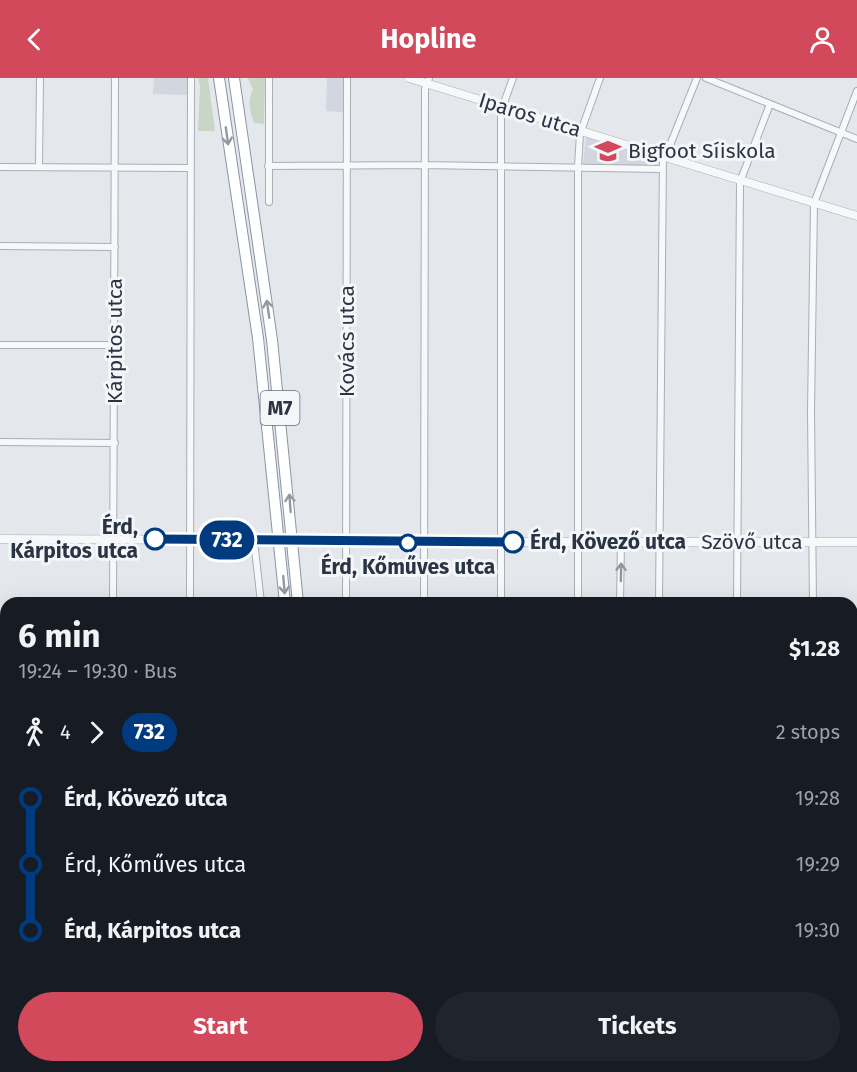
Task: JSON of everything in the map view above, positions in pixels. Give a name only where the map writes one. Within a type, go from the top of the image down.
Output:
[{"type":"highway","name":"M7","points":[[219,78],[259,350],[284,597]]},
{"type":"highway","name":"M7","points":[[234,78],[274,351],[297,597]]},
{"type":"street","points":[[39,167],[40,78]]},
{"type":"street","name":"Kárpitos utca","points":[[113,597],[115,78]]},
{"type":"street","points":[[190,597],[191,78]]},
{"type":"street","points":[[268,202],[269,78]]},
{"type":"street","name":"Kovács utca","points":[[346,597],[347,78]]},
{"type":"street","name":"Iparos utca","points":[[409,78],[428,81],[501,106],[857,216]]},
{"type":"street","points":[[501,597],[501,106],[513,78]]},
{"type":"street","points":[[578,597],[578,166],[581,130],[600,78]]},
{"type":"street","points":[[659,597],[662,169],[664,155],[697,78]]},
{"type":"street","points":[[706,78],[857,140]]},
{"type":"street","points":[[424,597],[424,165],[428,81]]},
{"type":"street","points":[[813,597],[814,203],[857,91]]},
{"type":"street","points":[[737,597],[740,178],[770,104]]},
{"type":"street","points":[[268,166],[578,166],[662,169]]},
{"type":"street","points":[[0,167],[191,168]]},
{"type":"street","points":[[0,246],[115,247]]},
{"type":"street","points":[[0,345],[114,345]]},
{"type":"street","points":[[0,442],[114,443]]},
{"type":"street","name":"Szövő utca","points":[[0,539],[254,540],[346,543],[578,540],[857,542]]},
{"type":"street","points":[[254,540],[260,597]]},
{"type":"street","points":[[620,597],[621,542]]},
{"type":"shaded area","points":[[154,78],[188,78],[188,95],[153,94]]},
{"type":"shaded area","points":[[327,78],[343,78],[343,112],[326,111]]},
{"type":"shaded area","name":"Bigfoot Síiskola","points":[[586,137],[658,160],[657,166],[583,164]]},
{"type":"green space","points":[[198,78],[208,78],[215,131],[198,131],[200,86]]},
{"type":"green space","points":[[248,78],[265,78],[264,124],[254,123],[251,115],[250,98],[253,90]]},
{"type":"bus line","name":"732","points":[[155,539],[346,543],[513,542]]},
{"type":"place","name":"Bigfoot Síiskola","points":[[608,151]]},
{"type":"place","name":"Érd, Kárpitos utca","points":[[155,539]]},
{"type":"place","name":"Érd, Kövező utca","points":[[513,542]]},
{"type":"place","name":"Érd, Kőműves utca","points":[[408,543]]}]
